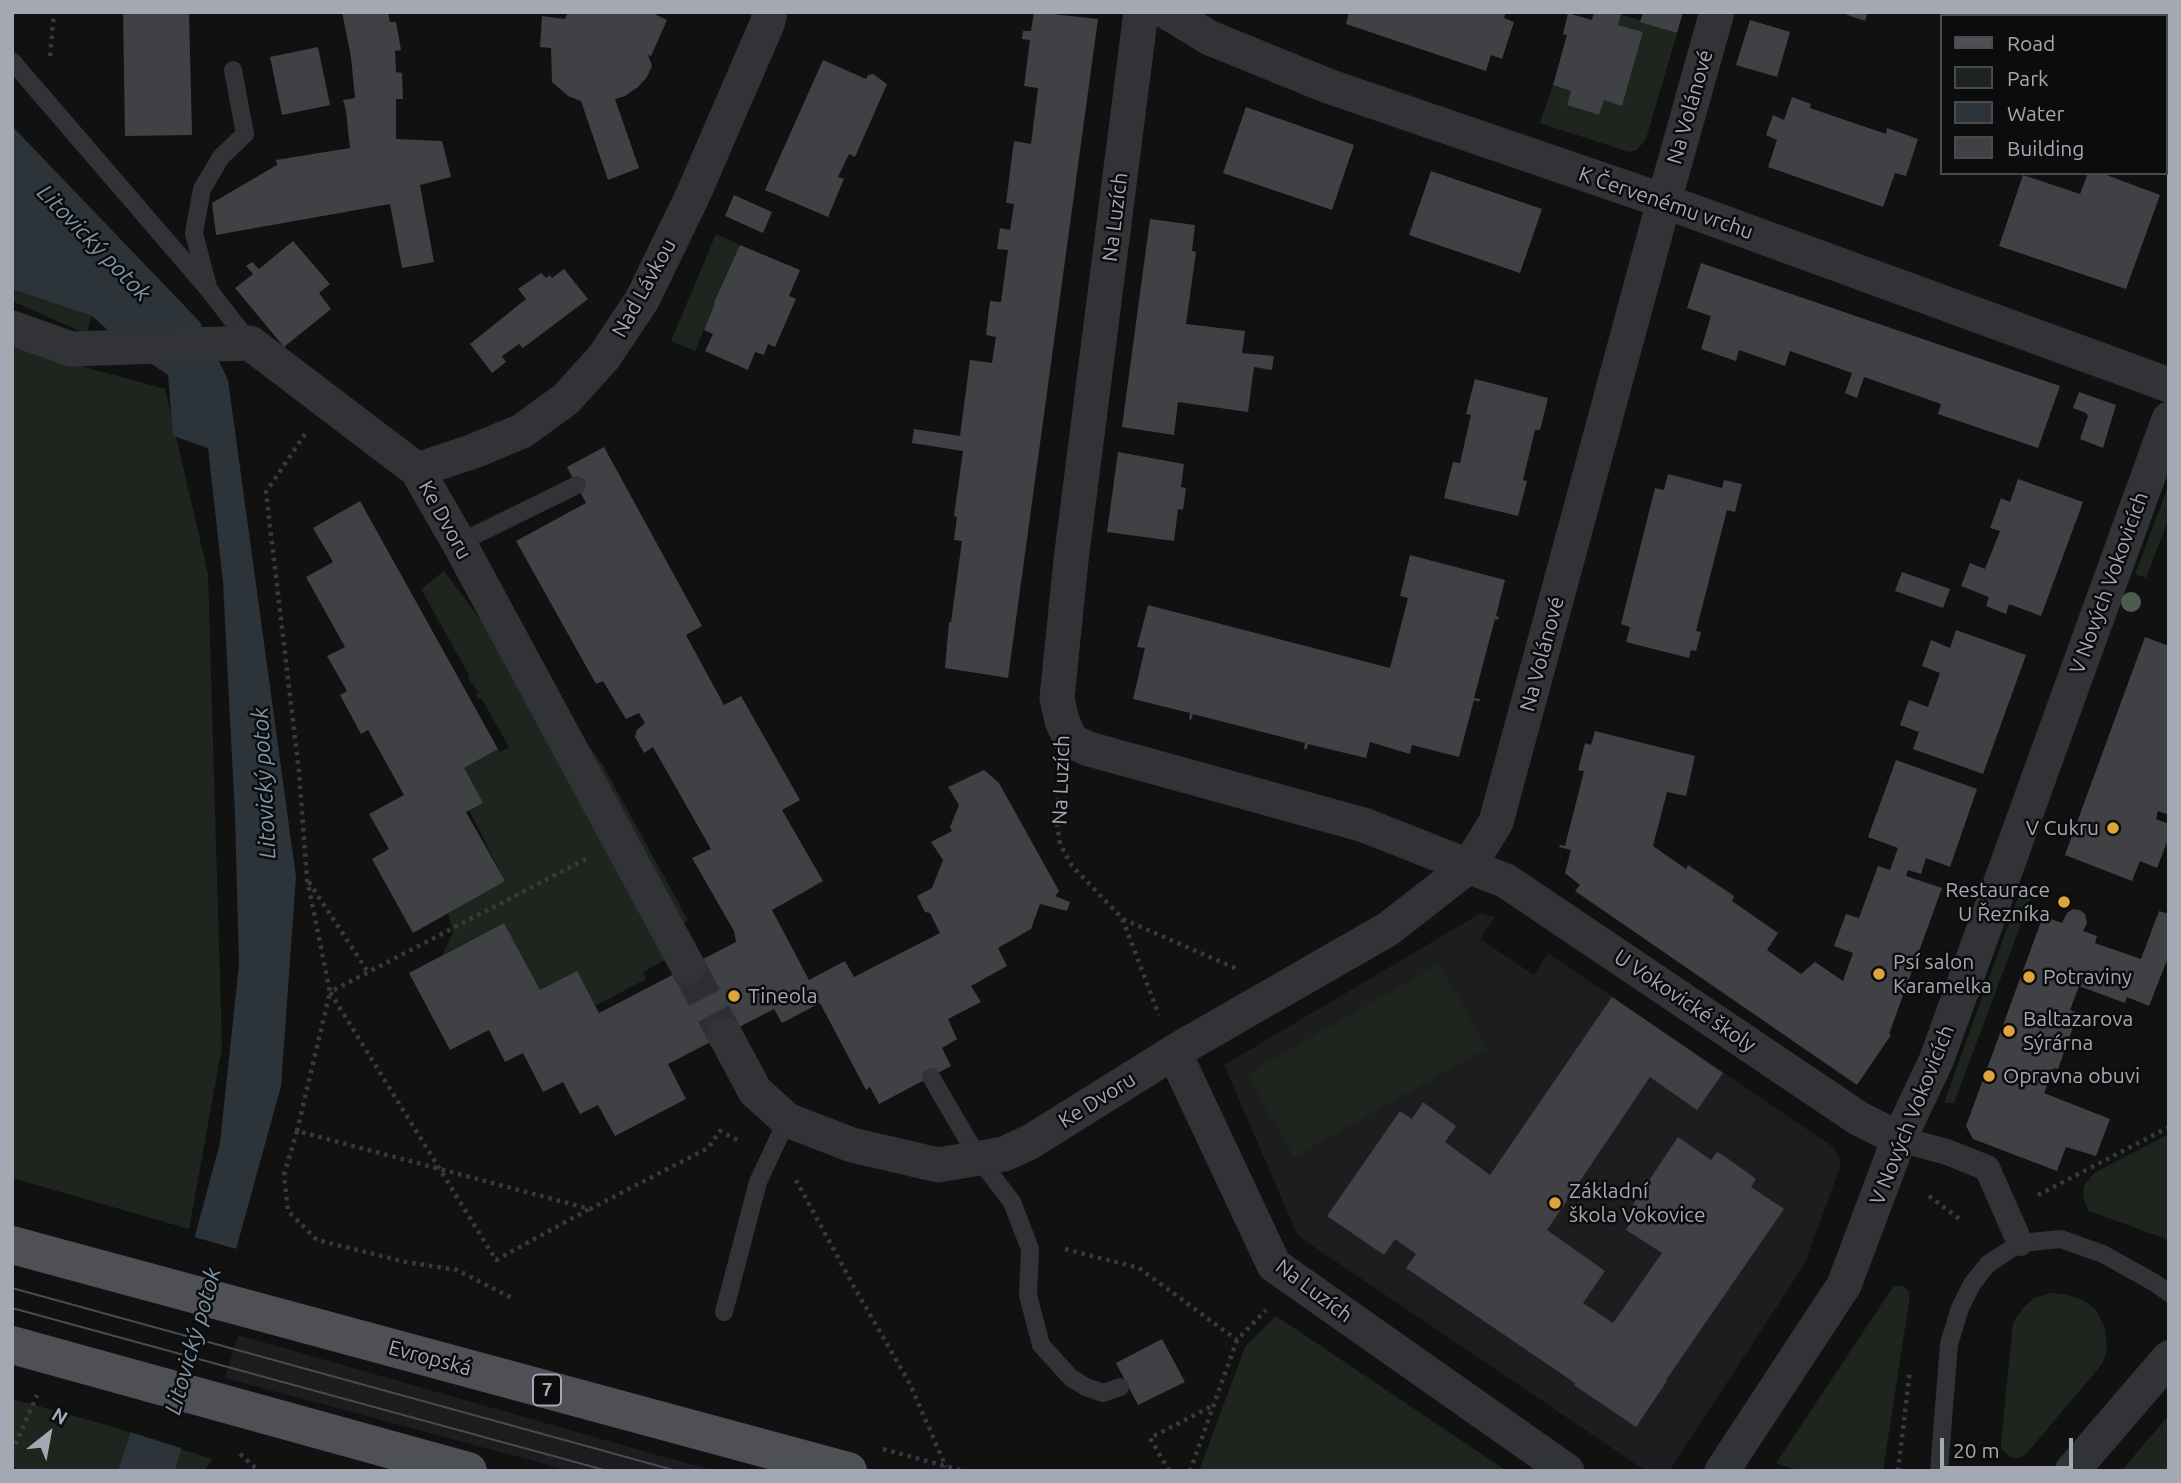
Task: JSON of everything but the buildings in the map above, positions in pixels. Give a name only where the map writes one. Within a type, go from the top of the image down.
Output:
[{"type":"main road","name":"Evropská","points":[[12,1245],[848,1471]]},
{"type":"main road","points":[[12,1345],[468,1471]]},
{"type":"street","name":"Nad Lávkou","points":[[417,470],[474,452],[522,431],[566,399],[604,357],[642,300],[693,195],[770,12]]},
{"type":"street","name":"Na Luzích","points":[[1062,721],[1057,698],[1071,560],[1141,12]]},
{"type":"street","name":"K Červenému vrchu","points":[[1167,12],[1210,38],[1328,86],[1664,201],[2169,385]]},
{"type":"street","name":"Na Volánové","points":[[1469,866],[1496,822],[1717,12]]},
{"type":"street","points":[[12,328],[71,349],[242,343]]},
{"type":"street","name":"Ke Dvoru","points":[[242,343],[327,401],[417,470],[688,967]]},
{"type":"street","name":"V Nových Vokovicích","points":[[1722,1471],[1844,1285],[1899,1139],[1936,1061],[2169,419]]},
{"type":"street","points":[[1062,721],[1071,741],[1089,749],[1364,825],[1469,866]]},
{"type":"street","name":"Ke Dvoru","points":[[724,1035],[755,1091],[787,1120],[852,1145],[938,1165],[1004,1154],[1030,1142],[1174,1052],[1388,929],[1469,866]]},
{"type":"street","name":"U Vokovické školy","points":[[1469,866],[1506,881],[1858,1118],[1899,1139]]},
{"type":"street","name":"Na Luzích","points":[[1174,1052],[1274,1265],[1567,1471]]},
{"type":"street","points":[[1899,1139],[1947,1152],[1987,1168],[2020,1243]]},
{"type":"street","points":[[2071,1471],[2169,1358]]},
{"type":"lane","points":[[12,61],[209,290],[242,343]]},
{"type":"lane","points":[[209,290],[194,233],[202,188],[221,157],[245,134],[233,70]]},
{"type":"lane","points":[[459,543],[577,485]]},
{"type":"lane","points":[[931,1077],[979,1159],[1012,1202],[1030,1249],[1028,1295],[1041,1345],[1071,1378],[1086,1387],[1103,1393],[1120,1387]]},
{"type":"lane","points":[[723,1312],[758,1182],[787,1120]]},
{"type":"lane","points":[[1940,1471],[1949,1344],[1960,1308],[1972,1284],[1988,1264],[2020,1243],[2061,1239],[2103,1254],[2169,1293]]},
{"type":"path","points":[[327,401],[266,492],[299,772],[307,879],[330,992],[496,1260],[708,1148],[720,1131],[788,1166],[910,1384],[946,1467]]},
{"type":"path","name":"Na Luzích","points":[[1062,721],[1057,823],[1060,844],[1072,866],[1122,918],[1174,1052]]},
{"type":"path","points":[[513,1299],[457,1270],[406,1262],[317,1240],[288,1211],[284,1175],[330,992],[619,842]]},
{"type":"path","points":[[307,879],[368,972]]},
{"type":"path","points":[[1122,918],[1283,989]]},
{"type":"path","points":[[2031,1199],[2169,1127]]},
{"type":"path","points":[[297,1131],[590,1209]]},
{"type":"path","points":[[1929,1196],[1962,1221]]},
{"type":"path","points":[[1065,1249],[1139,1268],[1237,1340]]},
{"type":"path","points":[[1190,1471],[1237,1340],[1266,1310]]},
{"type":"path","points":[[1898,1471],[1910,1370]]},
{"type":"path","points":[[1169,1471],[1150,1438],[1213,1406]]},
{"type":"path","points":[[12,1452],[28,1414]]},
{"type":"shaded area","name":"Základní škola Vokovice","points":[[1481,913],[1495,917],[1480,939],[1534,975],[1548,953],[1833,1147],[1838,1154],[1841,1163],[1839,1170],[1804,1265],[1669,1471],[1646,1471],[1298,1236],[1224,1065]]},
{"type":"shaded area","points":[[238,1335],[717,1471],[571,1471],[225,1378]]},
{"type":"green space","points":[[1621,14],[1677,33],[1646,139],[1637,150],[1629,152],[1540,123],[1553,85],[1571,91],[1568,105],[1599,115],[1604,100],[1622,105],[1643,33],[1618,25]]},
{"type":"green space","points":[[716,234],[740,245],[695,351],[671,341]]},
{"type":"green space","points":[[12,289],[92,316],[86,334],[12,301]]},
{"type":"green space","points":[[12,347],[165,389],[208,574],[222,1047],[189,1229],[12,1178]]},
{"type":"green space","points":[[2169,484],[2169,517],[2146,578],[2135,574]]},
{"type":"green space","points":[[444,571],[502,648],[537,676],[602,764],[688,920],[682,924],[694,944],[643,972],[646,979],[595,1006],[540,990],[504,923],[442,955],[453,933],[448,912],[505,881],[469,810],[464,768],[498,749],[500,752],[509,747],[481,698],[476,695],[479,693],[467,676],[469,675],[421,589]]},
{"type":"green space","points":[[2020,892],[2031,897],[1954,1103],[1944,1103]]},
{"type":"green space","points":[[1439,964],[1487,1048],[1294,1157],[1247,1074]]},
{"type":"green space","points":[[2169,1134],[2169,1240],[2089,1211],[2083,1199],[2084,1186],[2094,1173]]},
{"type":"green space","points":[[1902,1285],[1909,1292],[1909,1302],[1883,1471],[1800,1471],[1776,1463],[1893,1287]]},
{"type":"green space","points":[[2051,1293],[2083,1300],[2096,1310],[2105,1328],[2107,1347],[2104,1360],[2026,1454],[2019,1458],[2010,1457],[2001,1448],[2001,1442],[2013,1323],[2022,1309],[2034,1298]]},
{"type":"green space","points":[[1276,1316],[1507,1471],[1199,1471],[1245,1347]]},
{"type":"green space","points":[[12,1399],[107,1425],[212,1459],[204,1471],[12,1471]]},
{"type":"green space","points":[[2169,1415],[2169,1471],[2121,1471]]},
{"type":"water","name":"Litovický potok","points":[[12,126],[200,322],[228,380],[296,877],[281,1086],[175,1471],[118,1471],[193,1243],[220,1143],[239,965],[235,815],[223,582],[208,448],[173,436],[168,375],[129,349],[92,316],[12,289]]},
{"type":"pier","points":[[191,1236],[240,1250],[184,1449],[127,1431]]},
{"type":"tunnel","points":[[688,967],[725,1035]]},
{"type":"tram line","points":[[12,1288],[677,1471]]},
{"type":"tram line","points":[[12,1308],[608,1471]]},
{"type":"place","name":"V Cukru","points":[[2113,828]]},
{"type":"place","name":"Restaurace U Řezníka","points":[[2064,902]]},
{"type":"place","name":"Psí salon Karamelka","points":[[1879,974]]},
{"type":"place","name":"Potraviny","points":[[2029,977]]},
{"type":"place","name":"Tineola","points":[[734,996]]},
{"type":"place","name":"Baltazarova Sýrárna","points":[[2009,1031]]},
{"type":"place","name":"Opravna obuvi","points":[[1989,1076]]},
{"type":"place","name":"Základní škola Vokovice","points":[[1555,1203]]}]
